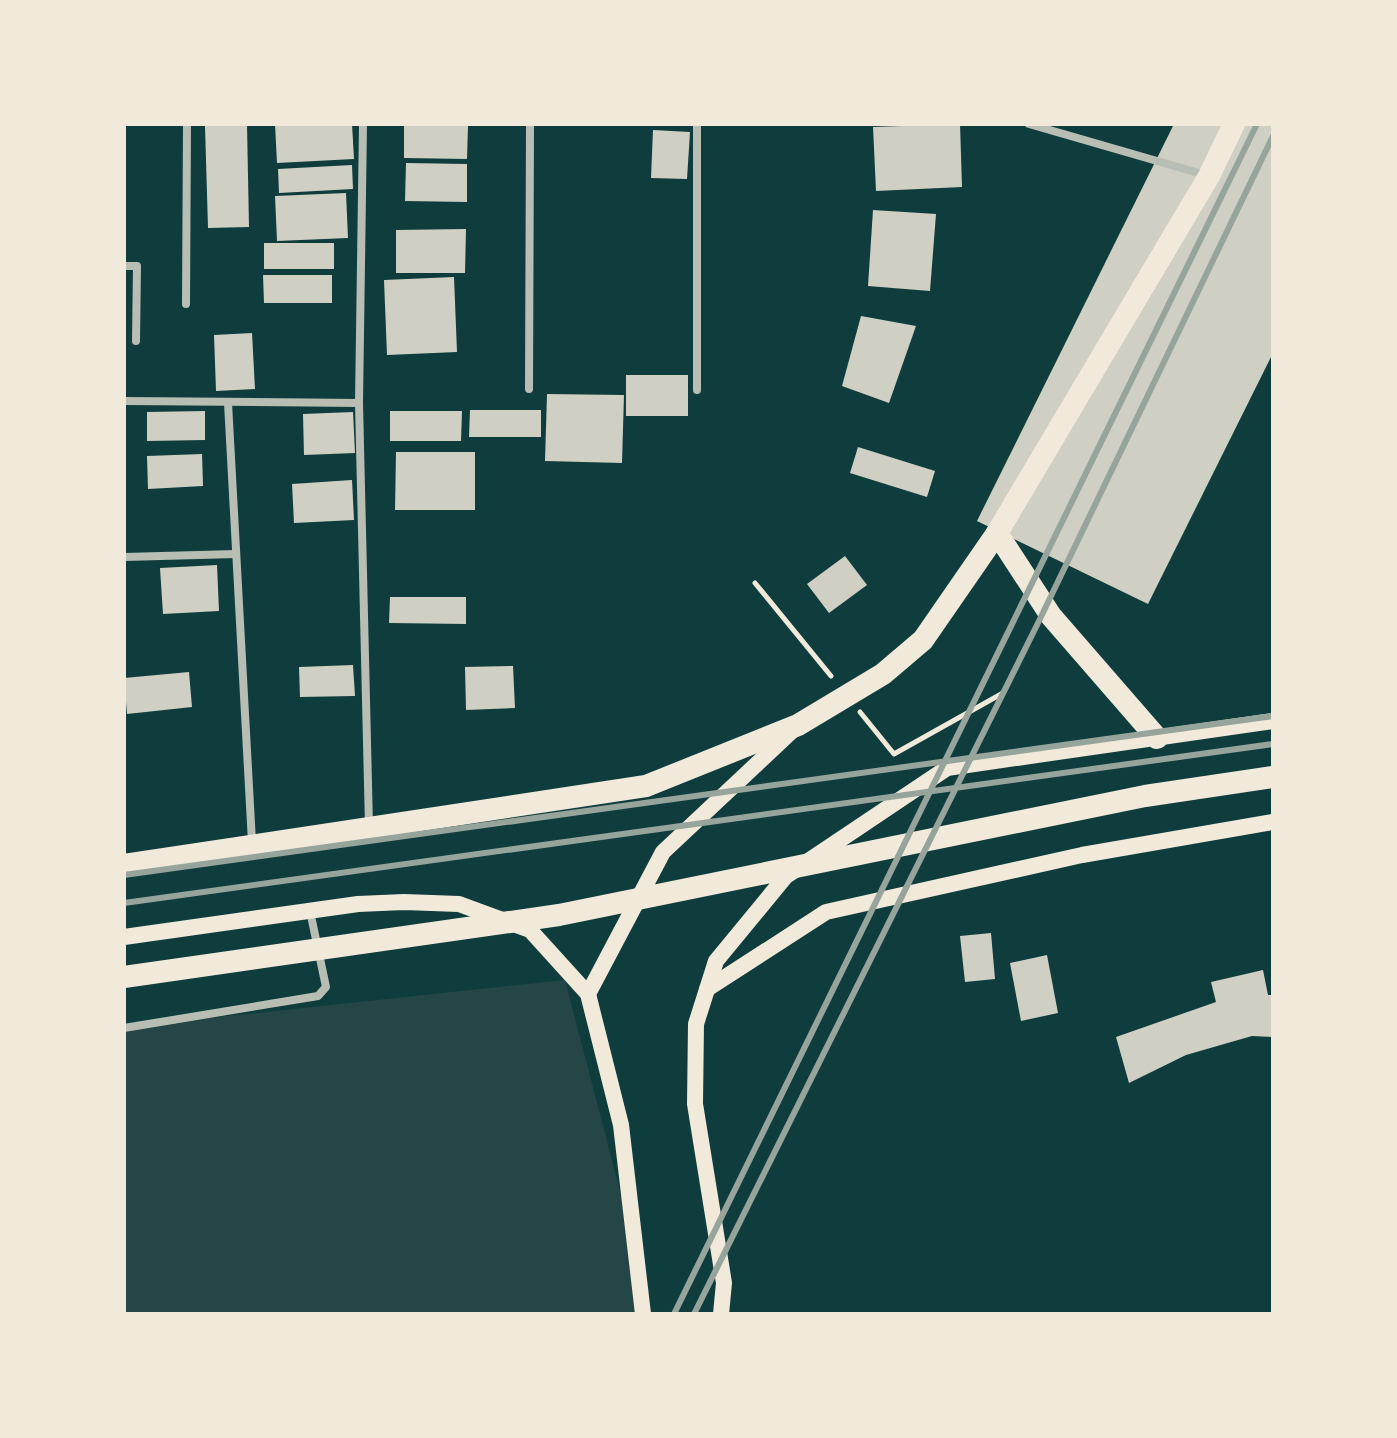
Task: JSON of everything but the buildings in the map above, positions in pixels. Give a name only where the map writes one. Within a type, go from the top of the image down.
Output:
[{"type":"highway","points":[[124,865],[646,786],[798,725],[883,674],[923,640],[997,533],[1209,176],[1234,124]]},
{"type":"highway","points":[[997,533],[1051,616],[1157,738]]},
{"type":"highway","points":[[124,977],[559,915],[1145,796],[1273,777]]},
{"type":"main road","points":[[721,1314],[724,1283],[695,1104],[696,1024],[716,961],[786,876],[947,768],[1273,721]]},
{"type":"main road","points":[[588,994],[663,852],[798,725]]},
{"type":"main road","points":[[707,989],[826,912],[1082,855],[1273,822]]},
{"type":"main road","points":[[124,937],[358,904],[459,904],[530,930],[588,994],[621,1125],[643,1314]]},
{"type":"street","points":[[186,304],[187,124]]},
{"type":"street","points":[[363,124],[359,403],[369,828]]},
{"type":"street","points":[[529,389],[530,124]]},
{"type":"street","points":[[697,124],[697,390]]},
{"type":"street","points":[[1029,124],[1209,176]]},
{"type":"street","points":[[124,266],[137,266],[136,341]]},
{"type":"street","points":[[124,401],[359,403]]},
{"type":"street","points":[[228,403],[253,845]]},
{"type":"street","points":[[124,557],[236,554]]},
{"type":"street","points":[[124,1028],[318,996],[326,987],[310,910]]},
{"type":"shaded area","points":[[565,980],[652,1314],[124,1314],[124,1027]]},
{"type":"railway","points":[[674,1314],[1257,124]]},
{"type":"railway","points":[[694,1314],[1038,623],[1273,136]]},
{"type":"railway","points":[[124,875],[1273,716]]},
{"type":"railway","points":[[124,903],[1273,744]]}]
